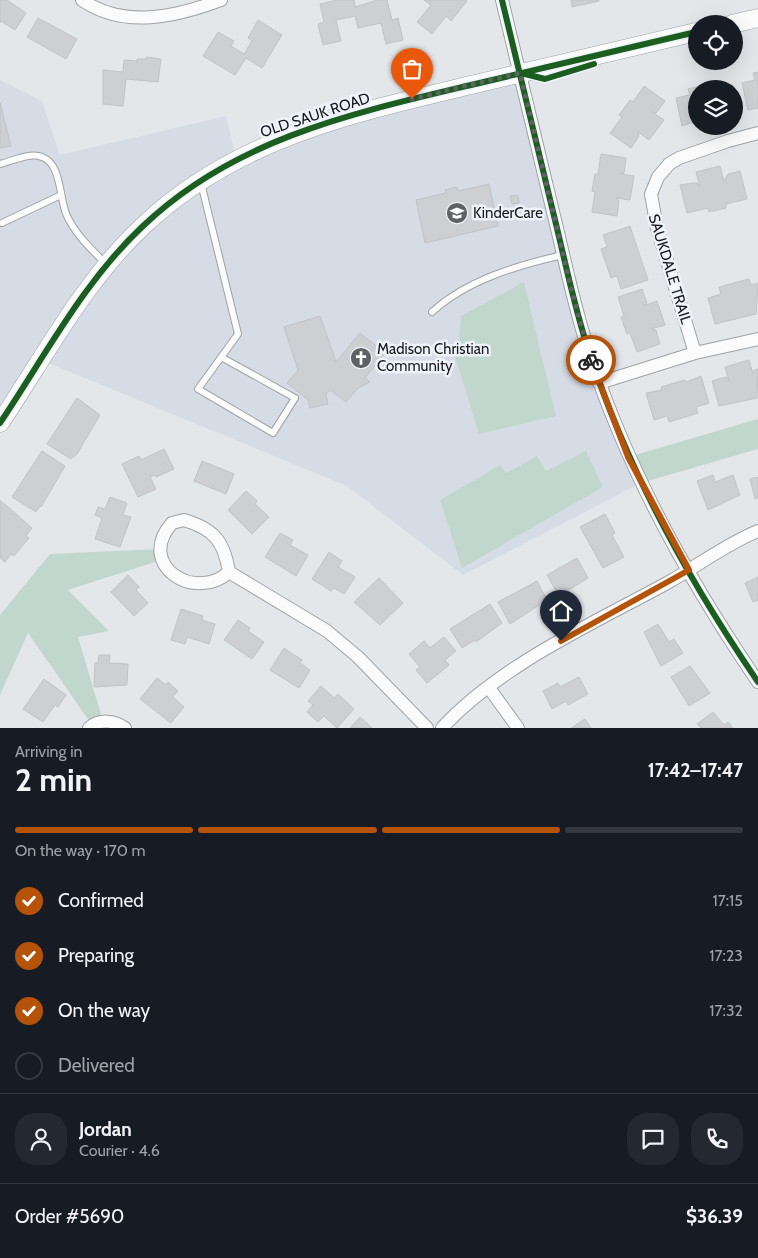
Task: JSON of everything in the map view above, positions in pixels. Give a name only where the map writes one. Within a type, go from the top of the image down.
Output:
[{"type":"street","points":[[82,0],[106,12],[138,18],[175,14],[221,0]]},
{"type":"street","points":[[502,0],[563,255],[582,329],[599,383],[628,457],[731,643],[758,682]]},
{"type":"street","points":[[743,21],[758,18]]},
{"type":"street","name":"OLD SAUK ROAD","points":[[0,423],[107,265],[123,245],[158,211],[200,179],[256,148],[310,127],[404,101],[520,73],[540,61],[688,33]]},
{"type":"street","name":"SAUKDALE TRAIL","points":[[695,353],[657,228],[651,194],[658,177],[669,164],[679,158],[728,141],[758,134]]},
{"type":"street","points":[[599,383],[695,353],[758,339]]},
{"type":"street","points":[[229,572],[223,578],[199,584],[172,573],[162,560],[159,549],[166,530],[172,523],[184,520],[196,524],[213,534],[221,542],[229,572],[327,631],[358,657],[427,728]]},
{"type":"street","points":[[442,728],[488,688],[546,650],[689,570],[742,537],[758,531]]},
{"type":"street","points":[[488,688],[518,728]]},
{"type":"street","points":[[89,728],[103,721],[119,723],[125,728]]},
{"type":"lane","points":[[0,164],[32,156],[42,157],[51,164],[57,177],[66,214],[79,236],[107,265]]},
{"type":"lane","points":[[200,179],[238,334],[198,389],[273,433],[294,398],[222,357]]},
{"type":"lane","points":[[2,223],[61,195]]},
{"type":"lane","points":[[432,312],[458,292],[492,276],[539,260],[563,255]]},
{"type":"shaded area","points":[[520,73],[581,329],[641,483],[463,575],[347,486],[41,360],[0,423],[0,80],[42,101],[60,155],[226,116],[236,158]]},
{"type":"green space","points":[[524,282],[556,416],[479,434],[451,343],[459,343],[461,316]]},
{"type":"green space","points":[[758,419],[758,449],[641,483],[628,457]]},
{"type":"green space","points":[[586,451],[603,487],[462,568],[440,500],[500,465],[506,473],[537,456],[546,471]]},
{"type":"green space","points":[[159,549],[161,560],[68,590],[109,631],[78,637],[103,721],[92,725],[28,633],[0,695],[0,615],[50,554]]},
{"type":"building","points":[[0,0],[7,0],[26,13],[15,30],[1,21],[0,23]]},
{"type":"building","points":[[337,0],[354,0],[355,7],[377,0],[387,0],[392,20],[398,18],[403,40],[386,44],[381,23],[358,28],[355,16],[336,20],[341,41],[323,45],[318,24],[324,22],[320,4]]},
{"type":"building","points":[[424,0],[467,1],[451,21],[446,16],[432,34],[417,22],[431,5]]},
{"type":"building","points":[[571,0],[599,0],[599,1],[572,7]]},
{"type":"building","points":[[38,18],[77,39],[66,59],[27,37]]},
{"type":"building","points":[[258,20],[282,35],[262,68],[246,58],[235,75],[203,56],[218,32],[234,41],[231,46],[244,54],[252,41],[248,38]]},
{"type":"building","points":[[146,57],[161,59],[158,82],[126,79],[123,106],[103,104],[103,70],[123,72],[124,60],[137,61],[137,59],[146,59]]},
{"type":"building","points":[[758,72],[758,108],[748,110],[743,83],[755,80],[753,73]]},
{"type":"building","points":[[644,86],[665,101],[656,113],[652,112],[664,120],[649,140],[638,132],[639,136],[631,148],[610,133],[622,117],[619,115],[630,100],[633,102]]},
{"type":"building","points":[[688,95],[688,124],[682,126],[676,98]]},
{"type":"building","points":[[0,103],[11,146],[0,148]]},
{"type":"building","points":[[601,154],[626,158],[624,173],[620,174],[634,176],[630,200],[616,198],[619,201],[617,216],[592,212],[595,192],[592,191],[595,174],[598,174]]},
{"type":"building","points":[[720,166],[724,181],[728,174],[740,171],[747,199],[726,204],[726,208],[709,212],[708,208],[687,213],[680,185],[697,183],[700,187],[696,172]]},
{"type":"building","name":"KinderCare","points":[[489,184],[498,226],[425,243],[416,200],[446,193],[445,190],[457,187],[458,191]]},
{"type":"building","points":[[518,195],[519,203],[512,204],[510,196]]},
{"type":"building","points":[[630,226],[648,280],[621,289],[617,276],[611,278],[601,249],[607,247],[603,235]]},
{"type":"building","points":[[749,279],[751,285],[758,283],[756,314],[715,324],[708,298],[721,294],[719,287]]},
{"type":"building","points":[[642,289],[647,303],[643,306],[657,301],[665,325],[651,329],[656,330],[660,344],[637,352],[630,333],[627,334],[621,317],[624,316],[618,297]]},
{"type":"building","name":"Madison Christian Community","points":[[320,316],[336,362],[360,333],[385,353],[365,378],[370,382],[358,388],[346,402],[330,390],[326,394],[328,404],[310,408],[308,400],[287,383],[298,370],[284,327]]},
{"type":"building","points":[[749,360],[753,374],[754,370],[758,369],[757,398],[719,406],[712,381],[726,377],[729,381],[725,367]]},
{"type":"building","points":[[701,376],[709,403],[696,407],[698,413],[669,422],[667,416],[654,420],[646,393],[662,390],[661,387],[685,380],[686,382]]},
{"type":"building","points":[[77,398],[100,415],[77,454],[71,459],[47,444]]},
{"type":"building","points":[[164,449],[174,469],[156,477],[155,475],[150,477],[156,489],[138,497],[122,464],[139,456],[141,460]]},
{"type":"building","points":[[42,451],[65,466],[41,507],[36,512],[12,497]]},
{"type":"building","points":[[202,461],[234,474],[226,494],[194,481]]},
{"type":"building","points":[[713,475],[715,482],[733,475],[740,495],[708,510],[697,481]]},
{"type":"building","points":[[758,477],[758,498],[755,499],[750,479]]},
{"type":"building","points":[[246,491],[257,501],[255,504],[269,517],[252,534],[228,510]]},
{"type":"building","points":[[110,497],[127,503],[123,515],[131,517],[120,547],[95,539],[102,518],[95,515],[98,507],[105,509]]},
{"type":"building","points":[[0,500],[32,528],[26,536],[29,538],[14,556],[11,554],[5,562],[0,558]]},
{"type":"building","points":[[605,514],[615,533],[612,535],[624,557],[603,568],[580,527]]},
{"type":"building","points":[[280,533],[293,540],[290,545],[308,555],[296,576],[265,557]]},
{"type":"building","points":[[329,552],[342,561],[338,567],[355,577],[344,594],[334,588],[331,591],[312,579]]},
{"type":"building","points":[[577,558],[588,578],[559,596],[547,575]]},
{"type":"building","points":[[128,575],[139,587],[136,590],[148,603],[134,616],[111,592]]},
{"type":"building","points":[[758,577],[758,600],[753,602],[745,583]]},
{"type":"building","points":[[379,578],[403,603],[380,625],[354,602]]},
{"type":"building","points":[[537,581],[547,600],[510,624],[498,602]]},
{"type":"building","points":[[490,604],[502,623],[476,642],[475,640],[462,648],[450,629]]},
{"type":"building","points":[[181,609],[203,616],[202,620],[215,624],[209,644],[187,637],[185,644],[171,640]]},
{"type":"building","points":[[238,620],[250,628],[248,631],[264,642],[252,659],[224,640]]},
{"type":"building","points":[[658,624],[669,642],[674,639],[683,653],[661,666],[644,632]]},
{"type":"building","points":[[444,637],[456,651],[445,660],[449,665],[427,683],[416,670],[420,667],[409,654],[424,641],[430,648]]},
{"type":"building","points":[[284,648],[302,660],[300,663],[310,670],[299,688],[270,670]]},
{"type":"building","points":[[99,655],[110,655],[109,663],[128,664],[127,685],[94,687],[95,663],[98,663]]},
{"type":"building","points":[[690,666],[710,693],[689,706],[671,677]]},
{"type":"building","points":[[579,677],[588,694],[568,705],[566,701],[552,709],[543,691],[558,683],[560,687]]},
{"type":"building","points":[[157,678],[166,685],[168,682],[178,691],[173,697],[184,707],[171,723],[140,699]]},
{"type":"building","points":[[44,679],[66,695],[58,707],[55,705],[43,722],[23,709]]},
{"type":"building","points":[[321,686],[334,698],[338,694],[354,709],[337,728],[324,716],[318,722],[307,712],[313,705],[308,701]]},
{"type":"building","points":[[713,712],[724,725],[728,722],[733,728],[701,728],[697,724]]},
{"type":"building","points":[[360,717],[372,728],[350,728]]},
{"type":"building","points":[[585,719],[591,728],[571,728]]},
{"type":"cycle path","points":[[502,0],[575,305],[605,398],[662,524],[708,605],[758,682]]},
{"type":"cycle path","points":[[0,423],[66,320],[102,271],[143,226],[178,196],[216,171],[297,133],[339,119],[688,34]]},
{"type":"cycle path","points":[[525,74],[545,79],[594,64]]},
{"type":"way so far","points":[[412,99],[520,73],[572,292],[591,360]]},
{"type":"place","name":"KinderCare","points":[[457,213]]},
{"type":"place","name":"Madison Christian Community","points":[[361,358]]},
{"type":"route","points":[[561,641],[689,570],[628,457],[591,360]]}]
